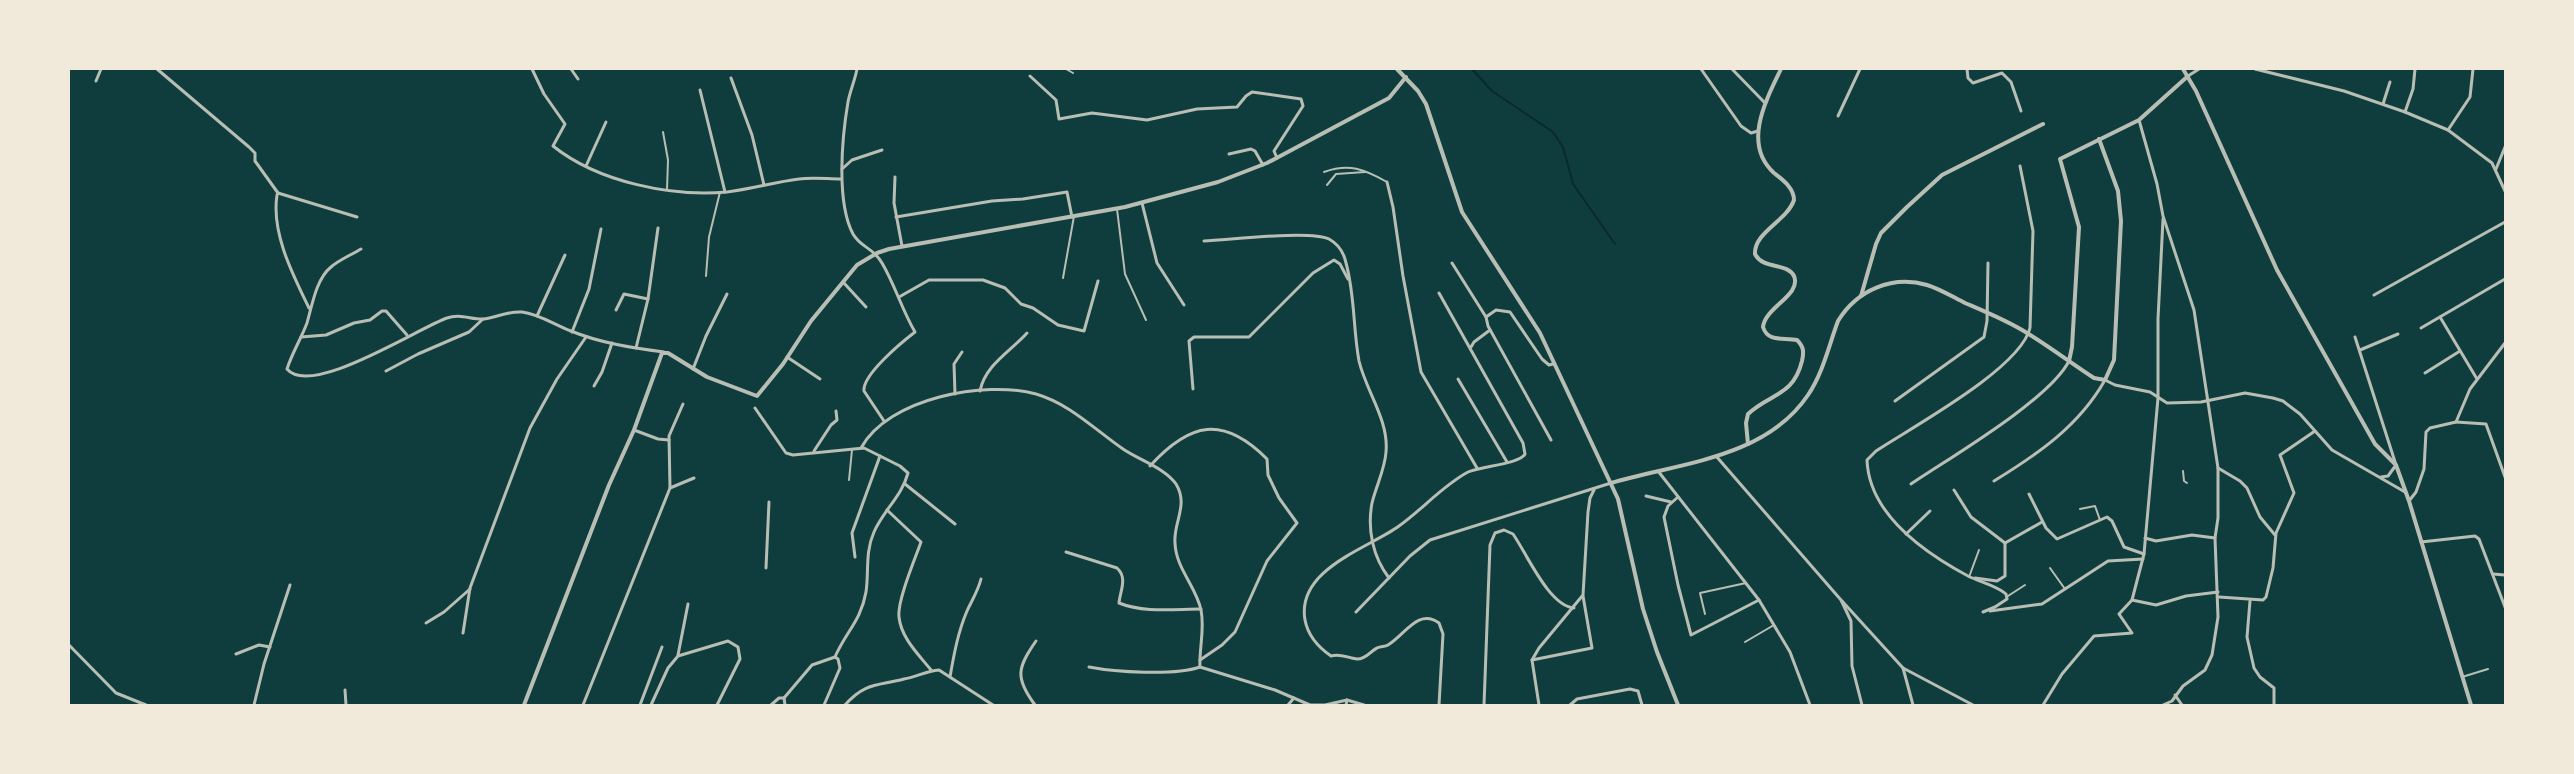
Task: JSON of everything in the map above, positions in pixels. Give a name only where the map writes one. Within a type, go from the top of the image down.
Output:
[{"type":"street","points":[[96,81],[101,69]]},
{"type":"street","points":[[157,69],[255,153],[256,161],[278,193],[356,217]]},
{"type":"street","points":[[532,69],[544,94],[565,124],[553,146],[566,156],[586,166],[634,184],[667,190],[725,192],[807,178],[841,179]]},
{"type":"street","points":[[571,69],[578,79]]},
{"type":"street","points":[[857,69],[848,100],[841,169],[844,201],[852,233],[864,246],[876,253],[894,283],[915,332],[872,374],[863,386],[864,391],[884,421]]},
{"type":"street","points":[[1399,69],[1429,110],[1462,212],[1531,318],[1611,483],[1624,520],[1648,624],[1678,705]]},
{"type":"street","points":[[1701,69],[1741,126],[1751,133],[1758,131]]},
{"type":"street","points":[[1732,69],[1765,103]]},
{"type":"street","points":[[1748,444],[1746,423],[1748,414],[1790,386],[1800,369],[1804,354],[1804,348],[1797,340],[1773,338],[1768,336],[1763,327],[1767,315],[1793,290],[1795,279],[1789,269],[1762,262],[1756,257],[1754,249],[1758,241],[1786,215],[1792,205],[1794,195],[1790,188],[1764,160],[1758,131],[1765,103],[1781,69]]},
{"type":"street","points":[[1838,116],[1860,69]]},
{"type":"street","points":[[1967,69],[1968,78],[1973,83],[2002,73],[2011,82],[2021,111]]},
{"type":"street","points":[[2183,69],[2188,76],[2277,270],[2375,444],[2396,465]]},
{"type":"street","points":[[1911,484],[2020,409],[2061,375],[2069,361],[2072,347],[2079,227],[2076,210],[2060,162],[2062,156],[2139,120],[2188,76],[2199,69]]},
{"type":"street","points":[[2254,69],[2344,91],[2384,104],[2448,130],[2485,156],[2496,169],[2505,191]]},
{"type":"street","points":[[2405,112],[2412,89],[2415,69]]},
{"type":"street","points":[[2448,130],[2470,97],[2473,69]]},
{"type":"street","points":[[1030,76],[1056,100],[1059,119],[1092,113],[1153,120],[1197,109],[1237,108],[1246,96],[1252,92],[1301,99],[1303,106],[1274,151],[1276,158]]},
{"type":"street","points":[[361,250],[329,268],[310,309],[301,337],[287,369],[298,376],[345,368],[374,355],[407,335],[448,317],[463,316],[483,319],[509,312],[538,316],[572,332],[612,343],[664,352],[693,369],[739,391],[757,396],[805,329],[843,282],[862,261],[876,253],[902,246],[1142,204],[1201,188],[1263,165],[1389,98],[1406,77]]},
{"type":"street","points":[[731,78],[752,135],[764,185]]},
{"type":"street","points":[[2384,104],[2390,82]]},
{"type":"street","points":[[700,90],[725,192]]},
{"type":"street","points":[[2139,120],[2155,176],[2163,216],[2194,310],[2218,468],[2216,538],[2218,617],[2210,663],[2200,676],[2187,683],[2175,695],[2172,701],[2163,705]]},
{"type":"street","points":[[586,166],[606,122]]},
{"type":"street","points":[[1861,296],[1881,233],[1907,207],[1942,175],[2043,124]]},
{"type":"street","points":[[1994,481],[2064,432],[2086,408],[2105,380],[2114,360],[2121,221],[2118,191],[2099,139]]},
{"type":"street","points":[[2496,169],[2505,147]]},
{"type":"street","points":[[1229,154],[1251,149],[1256,151],[1263,165]]},
{"type":"street","points":[[841,169],[852,160],[882,150]]},
{"type":"street","points":[[1988,611],[2002,604],[2008,596],[2004,592],[1969,577],[1906,534],[1883,505],[1872,486],[1867,460],[1876,451],[2000,368],[2021,347],[2028,334],[2033,231],[2020,166]]},
{"type":"street","points":[[896,177],[896,217],[902,246]]},
{"type":"street","points":[[1387,182],[1393,207],[1402,276],[1421,372],[1477,468]]},
{"type":"street","points":[[896,217],[963,205],[1067,192],[1073,216]]},
{"type":"street","points":[[278,193],[275,206],[280,239],[310,309]]},
{"type":"street","points":[[1142,204],[1157,263],[1184,305]]},
{"type":"street","points":[[2043,705],[2074,658],[2094,636],[2132,633],[2119,614],[2132,600],[2144,554],[2158,398],[2158,318],[2163,216]]},
{"type":"street","points":[[2374,295],[2505,222]]},
{"type":"street","points":[[636,348],[648,298],[658,228]]},
{"type":"street","points":[[572,332],[590,289],[601,229]]},
{"type":"street","points":[[1204,241],[1304,236],[1324,237],[1336,244],[1340,249],[1346,263],[1359,360],[1386,440],[1385,461],[1372,503],[1371,541],[1378,561],[1389,578]]},
{"type":"street","points":[[538,316],[565,255]]},
{"type":"street","points":[[1193,389],[1189,342],[1194,337],[1249,336],[1313,274],[1334,260],[1340,264],[1349,282]]},
{"type":"street","points":[[1452,263],[1486,317],[1490,330],[1551,440]]},
{"type":"street","points":[[1895,402],[1984,337],[1987,330],[1988,263]]},
{"type":"street","points":[[2421,328],[2505,279]]},
{"type":"street","points":[[899,297],[929,280],[983,280],[1005,288],[1021,304],[1033,308],[1058,324],[1084,331],[1098,281]]},
{"type":"street","points":[[843,282],[866,307]]},
{"type":"street","points":[[1356,612],[1420,546],[1430,540],[1611,483],[1716,456],[1763,437],[1780,424],[1804,400],[1816,380],[1838,320],[1852,303],[1882,285],[1895,282],[1917,283],[1928,286],[1986,312],[2028,334],[2094,378],[2150,392],[2167,403],[2208,401],[2245,393],[2264,395],[2283,401],[2293,408],[2332,450],[2406,493]]},
{"type":"street","points":[[1439,293],[1471,347],[1525,449],[1523,458],[1477,468],[1450,484],[1398,528],[1371,541],[1339,562],[1314,584],[1304,609],[1306,627],[1316,644],[1331,656],[1339,654],[1358,659],[1366,657],[1377,648],[1387,646],[1418,620],[1423,618],[1435,620],[1439,623],[1443,634],[1439,705]]},
{"type":"street","points":[[616,310],[624,294],[648,298]]},
{"type":"street","points":[[693,369],[726,294]]},
{"type":"street","points":[[301,337],[326,334],[370,320],[386,310],[407,335]]},
{"type":"street","points":[[1486,317],[1496,310],[1510,312],[1542,359],[1549,364],[1553,364]]},
{"type":"street","points":[[2440,317],[2477,379]]},
{"type":"street","points":[[386,371],[418,354],[470,332],[483,319]]},
{"type":"street","points":[[1471,347],[1474,342],[1490,330]]},
{"type":"street","points":[[980,391],[981,385],[997,362],[1027,333]]},
{"type":"street","points":[[2359,350],[2398,334]]},
{"type":"street","points":[[463,633],[470,588],[530,428],[557,379],[586,336]]},
{"type":"street","points":[[2356,337],[2409,501],[2471,705]]},
{"type":"street","points":[[594,386],[602,372],[612,343]]},
{"type":"street","points":[[2456,422],[2470,389],[2505,344]]},
{"type":"street","points":[[2425,372],[2460,351]]},
{"type":"street","points":[[524,705],[609,485],[634,430],[664,352]]},
{"type":"street","points":[[954,394],[954,364],[962,352]]},
{"type":"street","points":[[787,356],[820,379]]},
{"type":"street","points":[[1458,379],[1507,462]]},
{"type":"street","points":[[861,448],[870,434],[884,421],[910,407],[954,394],[980,391],[1035,394],[1053,401],[1082,417],[1123,449],[1165,474],[1179,491],[1182,507],[1175,544],[1180,567],[1201,609],[1200,667]]},
{"type":"street","points":[[583,705],[670,488],[669,440],[683,404]]},
{"type":"street","points":[[755,408],[786,454],[793,455],[814,451],[861,448],[880,456],[908,473],[905,484],[874,532],[867,556],[866,592],[857,622],[839,647],[835,657],[812,665],[784,698],[779,698],[771,705]]},
{"type":"street","points":[[814,451],[831,425],[837,420],[836,411]]},
{"type":"street","points":[[2409,501],[2416,492],[2424,469],[2426,432],[2430,428],[2456,422],[2486,424],[2505,477]]},
{"type":"street","points":[[1150,466],[1170,447],[1188,434],[1206,428],[1224,431],[1244,440],[1267,459],[1268,475],[1279,498],[1298,523],[1267,561],[1235,632],[1222,645],[1199,660]]},
{"type":"street","points":[[634,430],[658,439],[669,440]]},
{"type":"street","points":[[2218,598],[2243,597],[2250,601],[2263,600],[2266,597],[2273,568],[2276,535],[2294,493],[2280,455],[2315,431]]},
{"type":"street","points":[[855,557],[852,533],[880,456]]},
{"type":"street","points":[[1716,456],[1840,600],[1857,615],[1887,652],[1903,668],[1973,705]]},
{"type":"street","points":[[2381,477],[2388,476],[2396,465]]},
{"type":"street","points":[[2218,468],[2240,481],[2247,488],[2260,517],[2276,535]]},
{"type":"street","points":[[1658,471],[1759,600],[1790,652],[1810,705]]},
{"type":"street","points":[[670,488],[694,478]]},
{"type":"street","points":[[905,484],[955,524]]},
{"type":"street","points":[[1532,660],[1592,648],[1583,595],[1588,512],[1590,498],[1594,489]]},
{"type":"street","points":[[1954,490],[1971,516],[2005,543]]},
{"type":"street","points":[[2028,494],[2042,522],[2057,539],[2107,517],[2124,546],[2144,554]]},
{"type":"street","points":[[1646,496],[1671,502]]},
{"type":"street","points":[[1678,497],[1671,502],[1665,511],[1666,527],[1678,585],[1691,634],[1759,600]]},
{"type":"street","points":[[766,568],[769,502]]},
{"type":"street","points":[[887,510],[921,542],[906,585],[899,617],[911,646],[931,670]]},
{"type":"street","points":[[1906,534],[1930,511]]},
{"type":"street","points":[[2005,543],[2042,522]]},
{"type":"street","points":[[1484,705],[1490,545],[1495,533],[1504,530],[1513,534],[1553,597],[1563,606],[1574,608]]},
{"type":"street","points":[[2145,538],[2156,541],[2192,535],[2216,538]]},
{"type":"street","points":[[2421,542],[2475,536],[2481,542],[2505,607]]},
{"type":"street","points":[[1969,577],[1992,581],[2005,576],[2005,543]]},
{"type":"street","points":[[1066,552],[1117,568],[1122,574],[1123,587],[1119,603],[1142,608],[1201,609]]},
{"type":"street","points":[[1983,612],[2034,607],[2049,600],[2108,561],[2143,559]]},
{"type":"street","points":[[2493,574],[2505,575]]},
{"type":"street","points":[[950,677],[955,646],[968,610],[977,595],[981,578]]},
{"type":"street","points":[[254,705],[290,584]]},
{"type":"street","points":[[426,623],[444,612],[470,588]]},
{"type":"street","points":[[2132,600],[2156,605],[2186,596],[2218,592]]},
{"type":"street","points":[[1539,705],[1532,660],[1539,648],[1583,595]]},
{"type":"street","points":[[1840,600],[1852,621],[1852,666],[1862,705]]},
{"type":"street","points":[[2250,601],[2247,636],[2254,668],[2260,677],[2274,688],[2274,705]]},
{"type":"street","points":[[651,705],[668,668],[678,656],[688,604]]},
{"type":"street","points":[[678,656],[718,642],[728,641],[738,647],[740,658],[717,705]]},
{"type":"street","points":[[1035,705],[1023,686],[1020,671],[1022,664],[1036,641]]},
{"type":"street","points":[[69,645],[86,665],[116,693],[146,705]]},
{"type":"street","points":[[236,654],[259,645],[270,647]]},
{"type":"street","points":[[640,705],[662,646]]},
{"type":"street","points":[[824,705],[840,668],[838,659],[835,657]]},
{"type":"street","points":[[1088,667],[1105,670],[1174,673],[1200,667],[1275,690],[1310,705],[1324,705],[1348,700],[1364,705]]},
{"type":"street","points":[[1903,668],[1913,705]]},
{"type":"street","points":[[845,705],[861,690],[870,685],[905,679],[931,670],[938,670],[993,705]]},
{"type":"street","points":[[1570,705],[1576,699],[1630,689],[1638,692],[1642,705]]},
{"type":"street","points":[[344,690],[346,705]]},
{"type":"street","points":[[2175,695],[2182,705]]},
{"type":"street","points":[[784,698],[785,705]]},
{"type":"street","points":[[1288,705],[1294,698]]},
{"type":"street","points":[[1346,705],[1348,700]]},
{"type":"lane","points":[[1066,69],[1073,73]]},
{"type":"lane","points":[[663,132],[668,160],[667,190]]},
{"type":"lane","points":[[1324,172],[1344,166],[1362,168],[1387,182]]},
{"type":"lane","points":[[1327,185],[1336,174],[1368,172]]},
{"type":"lane","points":[[706,276],[709,237],[720,192]]},
{"type":"lane","points":[[1117,209],[1126,274],[1146,320]]},
{"type":"lane","points":[[1063,278],[1073,216]]},
{"type":"lane","points":[[849,480],[852,449]]},
{"type":"lane","points":[[2183,471],[2184,481],[2187,483]]},
{"type":"lane","points":[[2080,509],[2095,506],[2100,520]]},
{"type":"lane","points":[[1969,577],[1979,550]]},
{"type":"lane","points":[[2050,568],[2065,589]]},
{"type":"lane","points":[[1705,614],[1700,593],[1746,583]]},
{"type":"lane","points":[[2008,596],[2025,585]]},
{"type":"lane","points":[[1745,642],[1774,625]]},
{"type":"lane","points":[[2462,677],[2488,670]]},
{"type":"waterway","points":[[1472,69],[1492,91],[1553,132],[1563,147],[1573,184],[1615,244]]}]
